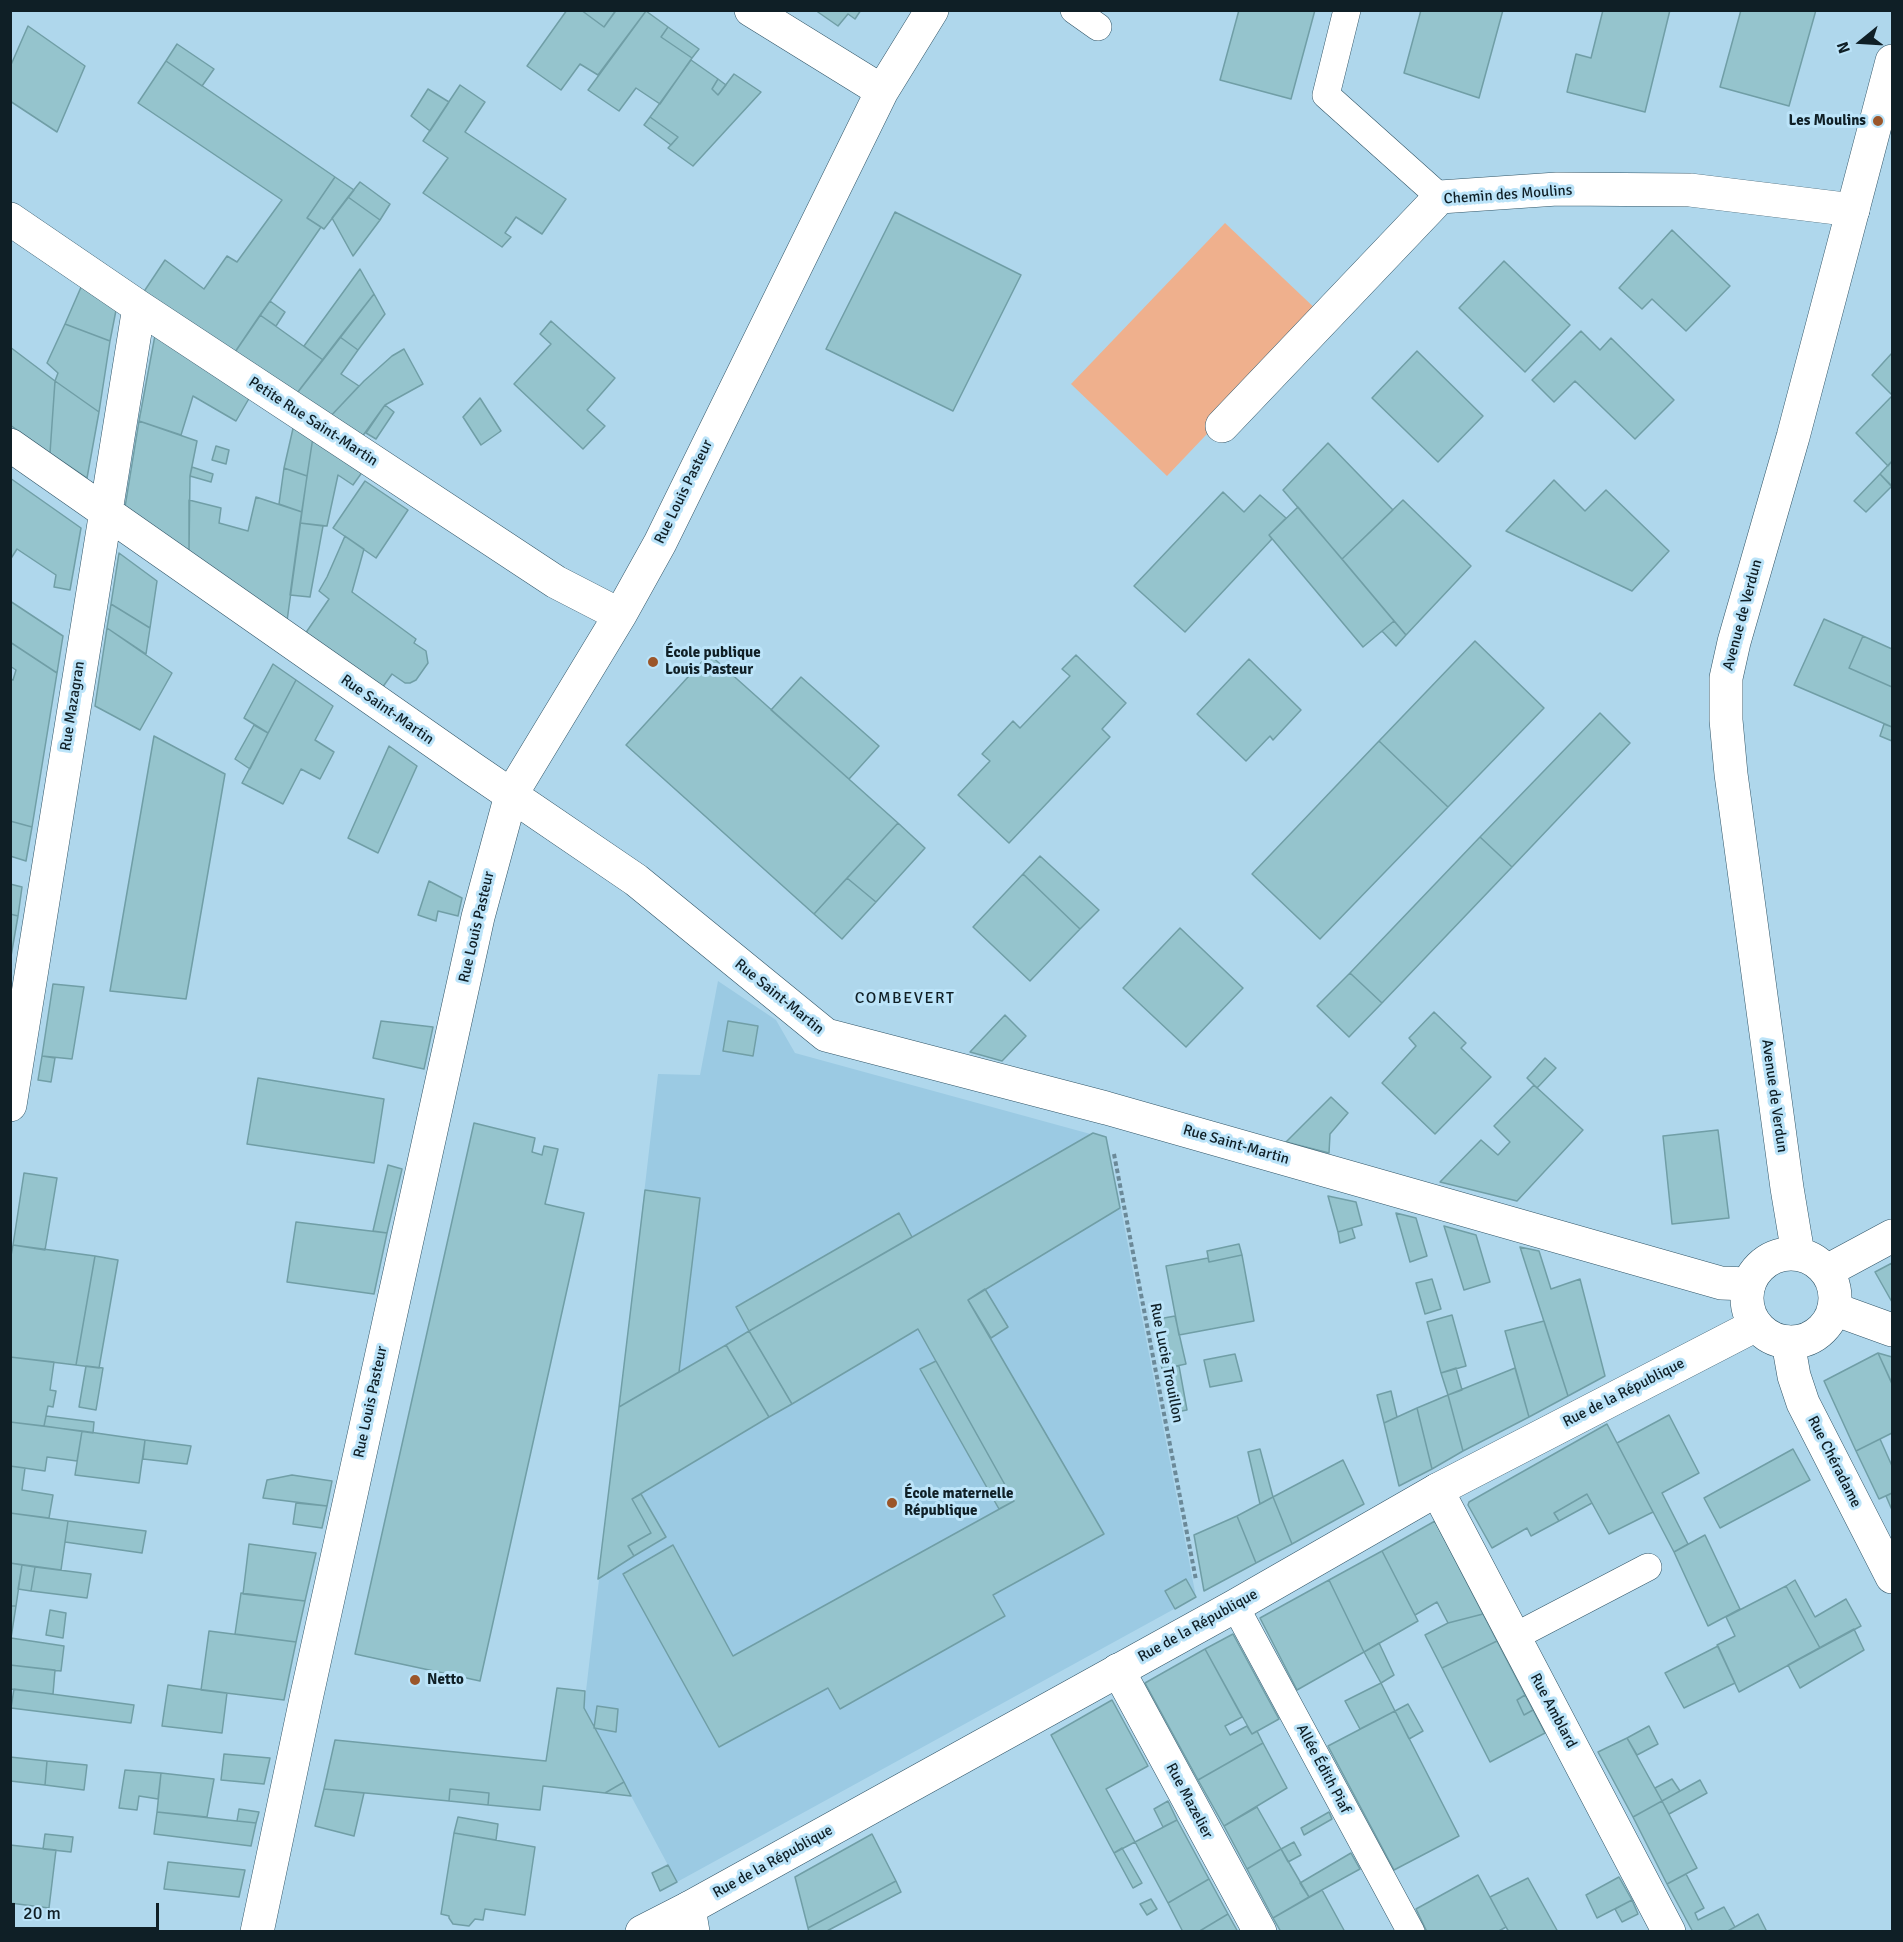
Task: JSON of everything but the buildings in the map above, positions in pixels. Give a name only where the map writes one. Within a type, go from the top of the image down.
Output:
[{"type":"street","points":[[751,10],[882,92]]},
{"type":"street","name":"Rue Louis Pasteur","points":[[257,1932],[478,917],[511,795],[620,615],[660,543],[882,92],[932,10]]},
{"type":"street","name":"Avenue de Verdun","points":[[1798,1254],[1786,1188],[1731,774],[1726,720],[1726,678],[1893,61]]},
{"type":"street","name":"Chemin des Moulins","points":[[1222,426],[1440,197],[1557,189],[1690,190],[1853,210]]},
{"type":"street","name":"Petite Rue Saint-Martin","points":[[10,219],[139,307],[556,582],[620,615]]},
{"type":"street","name":"Rue Mazagran","points":[[10,1105],[104,512],[139,307]]},
{"type":"street","name":"Rue Saint-Martin","points":[[10,445],[636,880],[826,1035],[1106,1108],[1722,1283],[1749,1284]]},
{"type":"street","points":[[1827,1271],[1893,1236]]},
{"type":"street","points":[[1798,1254],[1814,1260],[1827,1271],[1835,1290],[1834,1309],[1825,1327],[1808,1340],[1788,1342],[1765,1334],[1756,1325],[1749,1312],[1749,1284],[1757,1270],[1768,1260],[1782,1255],[1798,1254]]},
{"type":"street","points":[[1834,1309],[1862,1321],[1893,1330]]},
{"type":"street","name":"Rue de la République","points":[[642,1932],[691,1920],[1118,1670],[1437,1490],[1756,1325]]},
{"type":"street","name":"Rue Chéradame","points":[[1788,1342],[1794,1376],[1803,1403],[1893,1577]]},
{"type":"street","name":"Rue Amblard","points":[[1437,1490],[1669,1932]]},
{"type":"street","name":"Rue Mazelier","points":[[1118,1670],[1260,1932]]},
{"type":"lane","points":[[1074,10],[1098,27]]},
{"type":"lane","points":[[1347,10],[1326,95],[1440,197]]},
{"type":"lane","points":[[1514,1637],[1648,1567]]},
{"type":"lane","name":"Allée Édith Piaf","points":[[1235,1606],[1411,1932]]},
{"type":"path","name":"Rue Lucie Trouillon","points":[[1106,1108],[1205,1622]]},
{"type":"shaded area","points":[[1225,223],[1321,314],[1167,476],[1071,384]]},
{"type":"shaded area","name":"École maternelle République","points":[[718,981],[776,1020],[795,1053],[1105,1138],[1121,1209],[1196,1597],[677,1882],[584,1708],[658,1074],[700,1075]]},
{"type":"place","name":"Les Moulins","points":[[1878,121]]},
{"type":"place","name":"École publique Louis Pasteur","points":[[653,662]]},
{"type":"place","name":"École maternelle République","points":[[892,1503]]},
{"type":"place","name":"Netto","points":[[415,1680]]},
{"type":"district","name":"COMBEVERT","points":[[905,999]]}]
